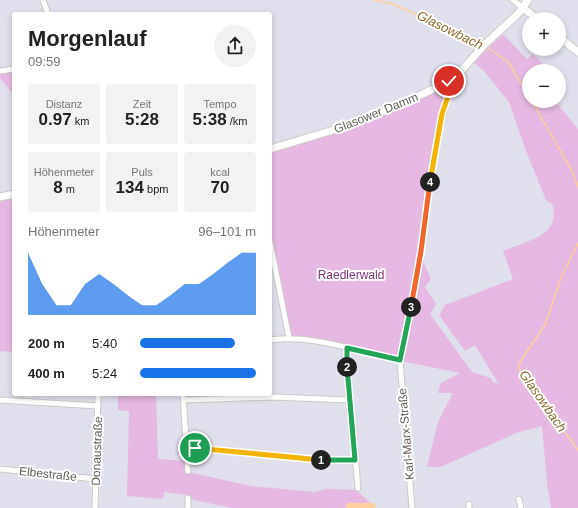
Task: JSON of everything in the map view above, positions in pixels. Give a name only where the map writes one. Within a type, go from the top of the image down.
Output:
[{"type":"street","points":[[43,0],[47,12]]},
{"type":"street","points":[[513,0],[528,12]]},
{"type":"street","name":"Glasower Damm","points":[[272,148],[350,125],[454,79],[482,46],[523,8],[528,0]]},
{"type":"street","points":[[566,43],[578,52]]},
{"type":"street","points":[[0,71],[12,68]]},
{"type":"street","name":"Karl-Marx-Straße","points":[[412,508],[400,360],[421,251],[437,140],[443,112],[454,79]]},
{"type":"street","points":[[0,197],[12,194]]},
{"type":"street","points":[[272,252],[289,338]]},
{"type":"street","points":[[272,340],[289,338],[310,340],[400,360]]},
{"type":"street","points":[[347,348],[358,488]]},
{"type":"street","name":"Donaustraße","points":[[95,508],[98,396]]},
{"type":"street","points":[[183,396],[188,471]]},
{"type":"street","points":[[183,400],[273,397],[350,400]]},
{"type":"street","points":[[0,400],[98,406]]},
{"type":"street","points":[[187,447],[316,460],[355,460]]},
{"type":"street","name":"Elbestraße","points":[[0,469],[96,479]]},
{"type":"street","points":[[188,498],[188,508]]},
{"type":"street","points":[[519,499],[521,508]]},
{"type":"green space","name":"Raedlerwald","points":[[503,34],[522,54],[522,56],[527,59],[531,56],[535,56],[543,64],[522,64],[522,108],[561,108],[578,129],[578,508],[551,508],[547,483],[542,426],[516,433],[441,467],[427,467],[438,422],[453,393],[438,393],[441,383],[460,373],[290,336],[272,244],[272,150],[299,143],[445,86],[447,89],[431,155],[417,248],[431,279],[425,287],[436,304],[430,314],[472,372],[491,378],[494,383],[498,383],[475,345],[465,351],[439,315],[445,305],[513,279],[503,251],[540,236],[552,223],[554,215],[552,204],[546,200],[526,151],[509,102],[483,70],[473,62]]},
{"type":"green space","points":[[12,70],[12,93],[0,78],[0,72]]},
{"type":"green space","points":[[12,196],[12,352],[0,351],[0,198]]},
{"type":"green space","points":[[118,396],[156,396],[158,459],[186,461],[188,472],[251,486],[315,492],[326,489],[355,490],[370,502],[370,508],[232,508],[189,499],[187,495],[164,492],[163,499],[127,496],[129,411],[118,410]]},
{"type":"shaded area","points":[[348,503],[374,503],[376,508],[345,508]]},
{"type":"waterway","name":"Glasowbach","points":[[374,0],[393,4],[481,44]]},
{"type":"waterway","name":"Glasowbach","points":[[486,47],[508,62],[522,85]]},
{"type":"waterway","name":"Glasowbach","points":[[536,108],[573,173],[578,187]]},
{"type":"waterway","name":"Glasowbach","points":[[578,243],[561,278],[545,325],[518,365],[521,373],[578,450]]},
{"type":"route","points":[[195,448],[321,460],[355,460],[347,366],[347,348],[400,360],[421,251],[428,191],[438,132],[454,79],[449,81]]}]
